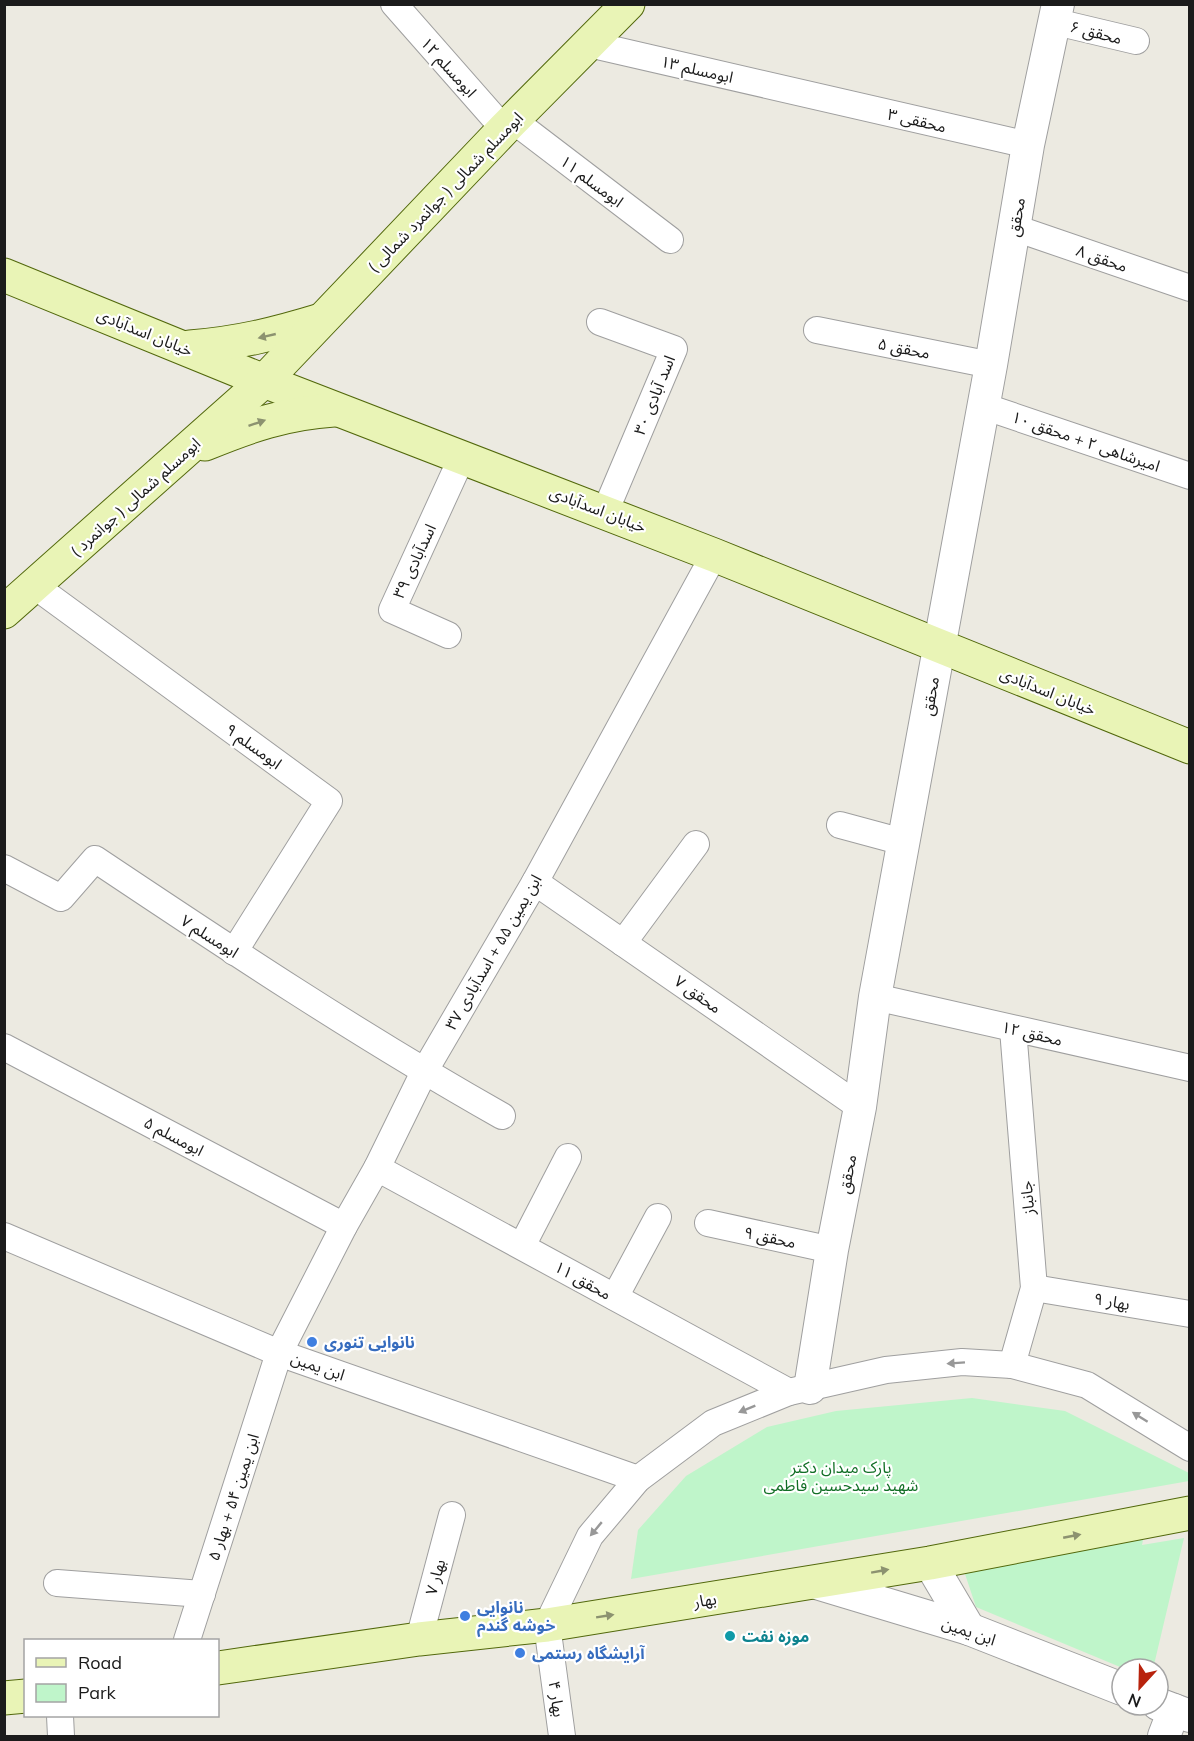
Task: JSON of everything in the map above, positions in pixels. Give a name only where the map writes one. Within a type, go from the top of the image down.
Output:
[{"type":"main road","name":"ابومسلم شمالی ( جوانمرد شمالی )","points":[[264,381],[628,4]]},
{"type":"main road","name":"خیابان اسدآبادی","points":[[4,275],[264,381],[714,555],[1190,747]]},
{"type":"main road","points":[[183,348],[230,344],[276,334],[323,319]]},
{"type":"main road","name":"ابومسلم شمالی ( جوانمرد )","points":[[4,612],[264,381]]},
{"type":"main road","points":[[184,453],[268,420],[304,412],[341,410]]},
{"type":"main road","name":"بهار","points":[[219,1668],[419,1639],[547,1625],[930,1563],[1190,1513]]},
{"type":"main road","points":[[4,1698],[24,1696]]},
{"type":"street","name":"ابومسلم ۱۲","points":[[394,4],[509,125]]},
{"type":"street","name":"محقق ۶","points":[[1057,13],[1136,41]]},
{"type":"street","name":"محقق","points":[[800,1390],[832,1250],[860,1107],[875,997],[991,365],[1028,145],[1057,13]]},
{"type":"street","name":"ابومسلم ۱۳","points":[[589,44],[805,94]]},
{"type":"street","name":"محققی ۳","points":[[805,94],[1028,145]]},
{"type":"street","name":"ابومسلم ۱۱","points":[[509,125],[670,240]]},
{"type":"street","name":"محقق ۸","points":[[1015,228],[1190,288]]},
{"type":"street","name":"اسد آبادی ۳۰","points":[[600,322],[674,349],[605,512]]},
{"type":"street","name":"محقق ۵","points":[[817,330],[991,365]]},
{"type":"street","name":"امیرشاهی ۲ + محقق ۱۰","points":[[983,406],[1190,476]]},
{"type":"street","name":"اسدآبادی ۳۹","points":[[448,635],[392,610],[462,457]]},
{"type":"street","name":"ابن یمین ۵۵ + اسدآبادی ۳۷","points":[[279,1353],[344,1226],[377,1168],[424,1072],[535,882],[714,555]]},
{"type":"street","name":"ابومسلم ۹","points":[[35,586],[329,801],[234,952]]},
{"type":"street","points":[[840,825],[903,842]]},
{"type":"street","points":[[623,943],[696,844]]},
{"type":"street","name":"ابومسلم ۷","points":[[4,868],[61,898],[95,859],[234,952],[424,1072],[502,1116]]},
{"type":"street","name":"محقق ۷","points":[[535,882],[860,1107]]},
{"type":"street","name":"محقق ۱۲","points":[[875,997],[1190,1068]]},
{"type":"street","name":"جانباز","points":[[1012,1365],[1034,1288],[1013,1029]]},
{"type":"street","name":"ابومسلم ۵","points":[[4,1047],[344,1226]]},
{"type":"street","points":[[522,1246],[568,1157]]},
{"type":"street","name":"محقق ۱۱","points":[[377,1168],[615,1297],[800,1390]]},
{"type":"street","points":[[615,1297],[657,1217]]},
{"type":"street","name":"محقق ۹","points":[[708,1223],[832,1250]]},
{"type":"street","name":"ابن یمین","points":[[4,1236],[279,1353],[638,1479]]},
{"type":"street","name":"بهار ۹","points":[[1034,1288],[1190,1314]]},
{"type":"street","name":"ابن یمین ۵۴ + بهار ۵","points":[[189,1639],[279,1353]]},
{"type":"street","points":[[547,1625],[590,1536],[638,1479],[713,1423],[800,1390],[886,1370],[962,1362],[1012,1365],[1088,1385],[1190,1448]]},
{"type":"street","name":"بهار ۷","points":[[419,1639],[452,1515]]},
{"type":"street","points":[[930,1563],[969,1629]]},
{"type":"street","name":"ابن یمین","points":[[813,1582],[969,1629],[1110,1684]]},
{"type":"street","points":[[57,1583],[202,1594]]},
{"type":"street","name":"بهار ۴","points":[[547,1625],[562,1737]]},
{"type":"street","points":[[60,1717],[61,1737]]},
{"type":"green space","name":"پارک میدان دکتر شهید سیدحسین فاطمی","points":[[972,1398],[1065,1411],[1189,1473],[1189,1481],[631,1579],[638,1530],[686,1476],[767,1427],[836,1411]]},
{"type":"green space","points":[[1147,1521],[1142,1545],[1184,1538],[1156,1657],[1110,1657],[1110,1663],[976,1607],[964,1571]]},
{"type":"place","name":"نانوایی تنوری","points":[[312,1342]]},
{"type":"place","name":"نانوایی خوشه گندم","points":[[465,1616]]},
{"type":"place","name":"موزه نفت","points":[[730,1636]]},
{"type":"place","name":"آرایشگاه رستمی","points":[[520,1653]]}]
